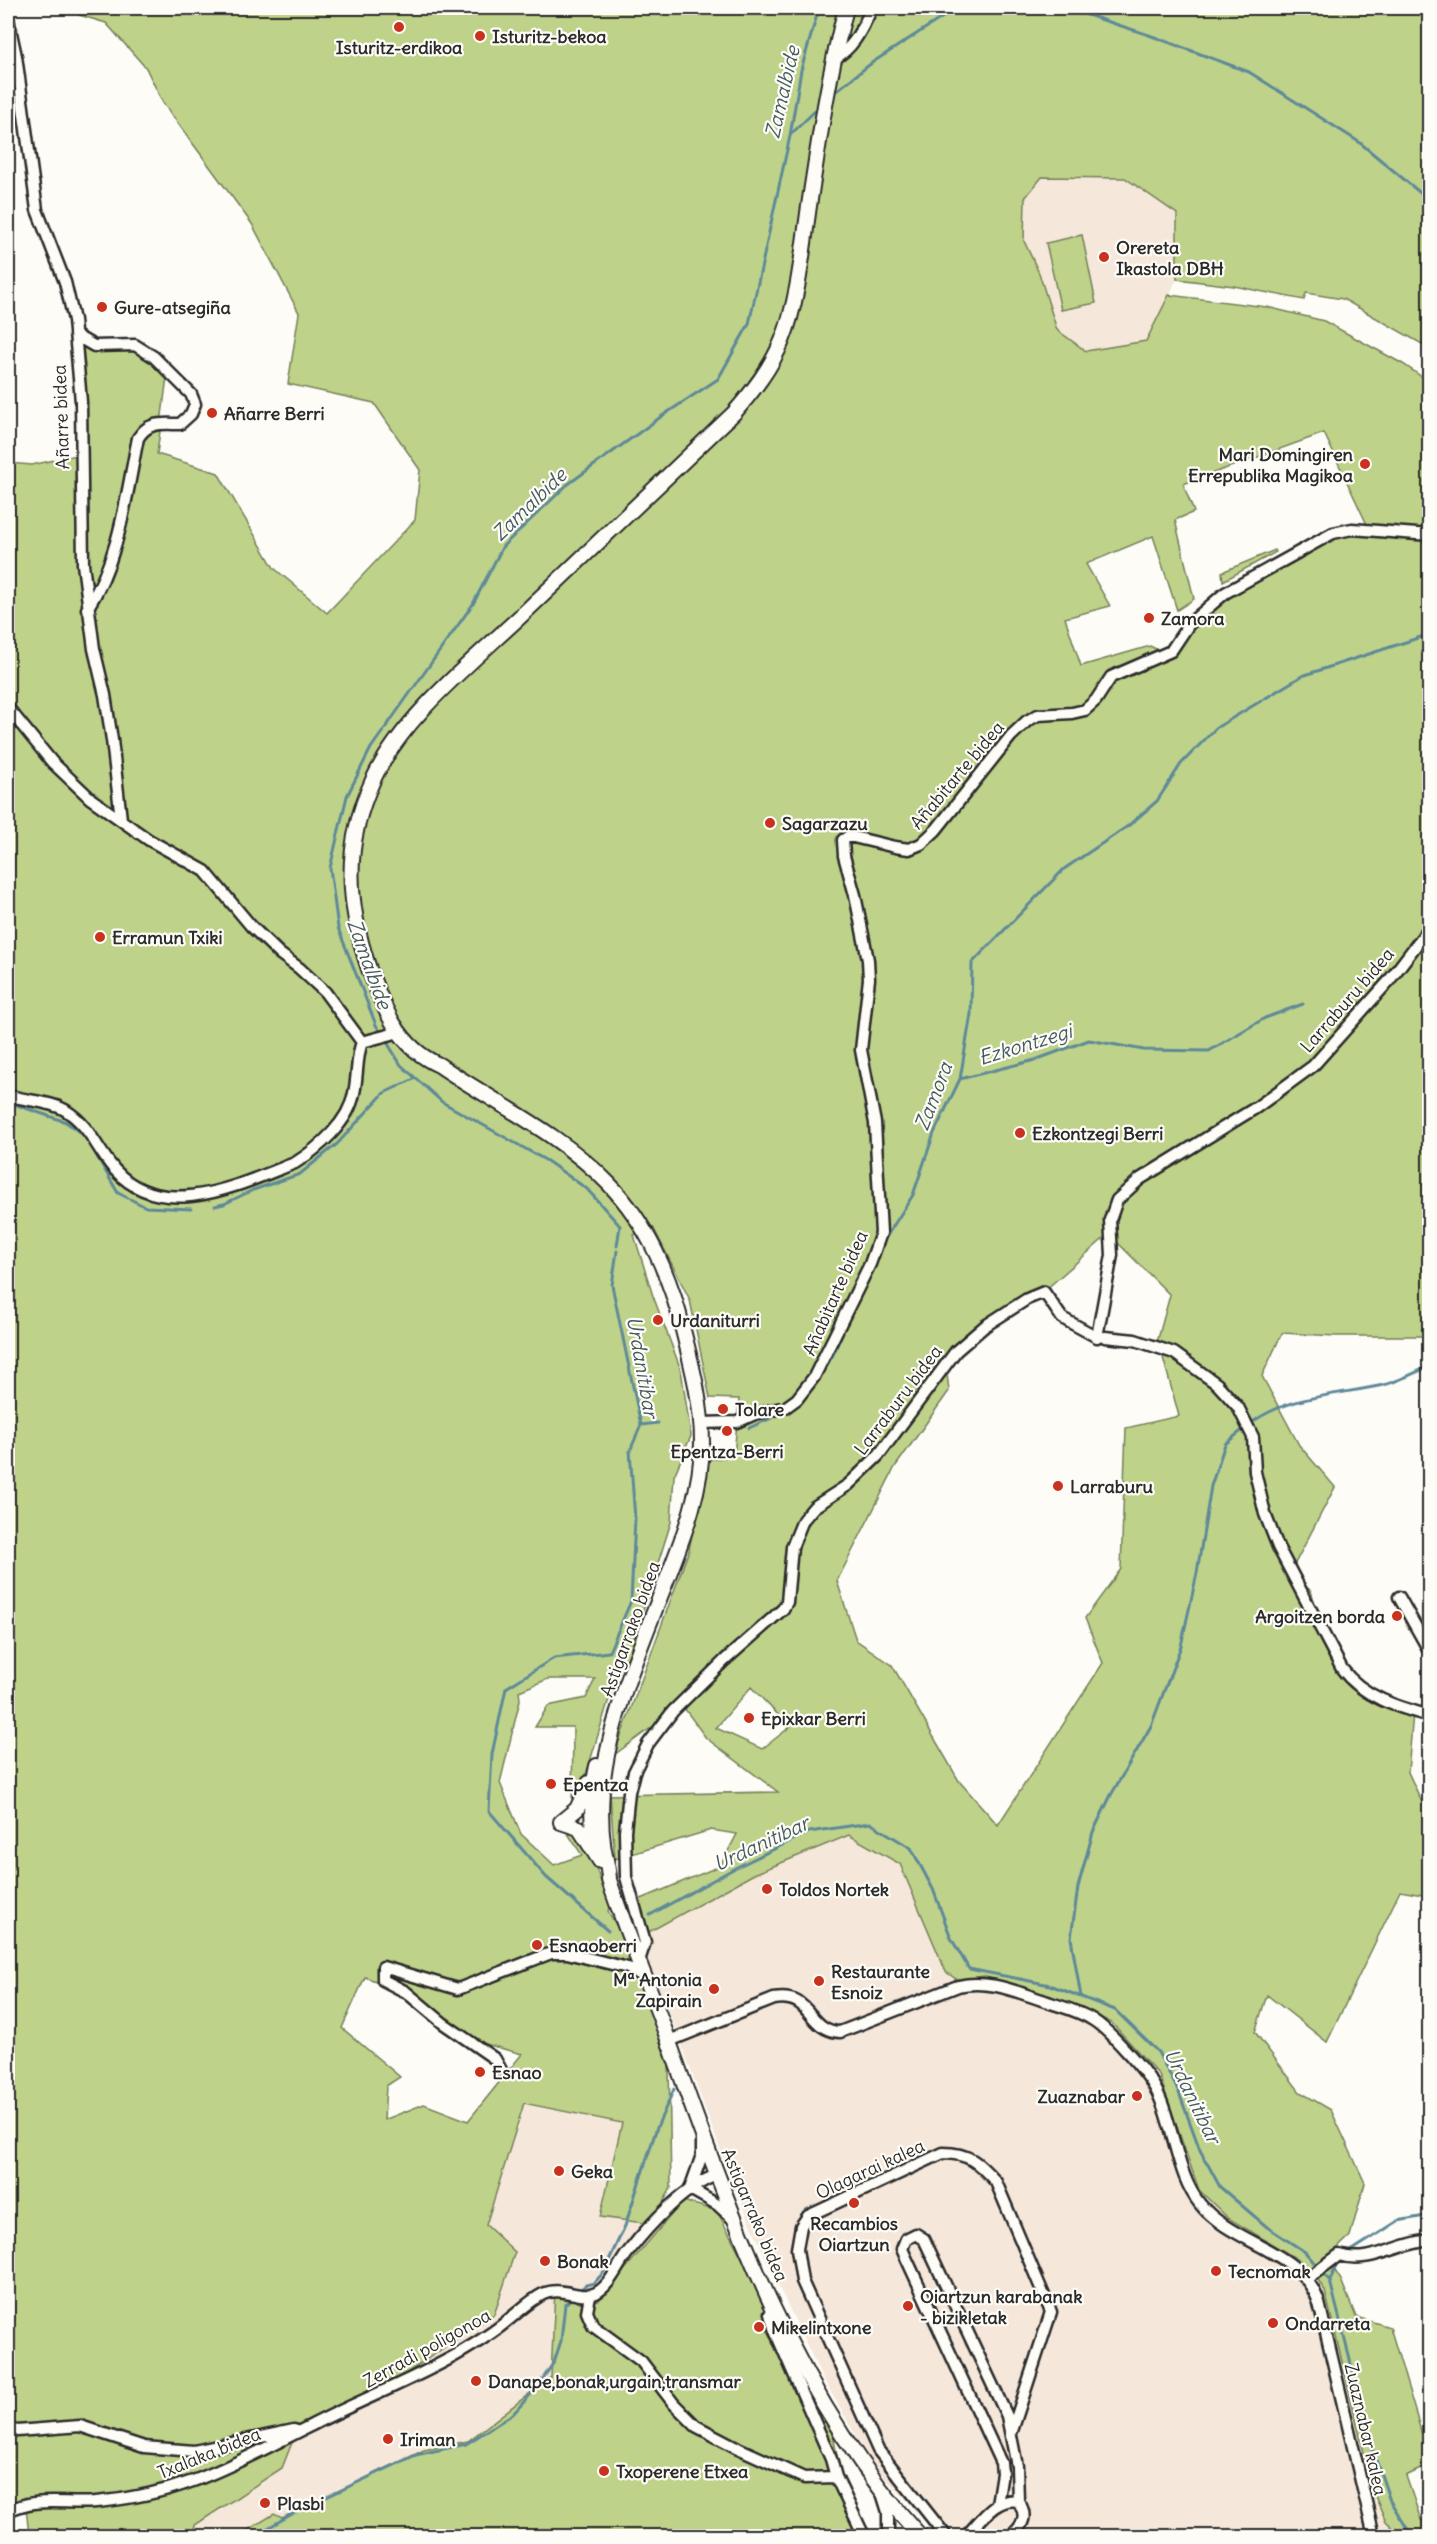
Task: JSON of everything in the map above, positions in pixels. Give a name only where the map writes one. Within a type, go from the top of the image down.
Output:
[{"type":"main road","points":[[434,1059],[427,1060],[392,1034],[356,929],[351,868],[359,818],[373,780],[401,734],[419,714],[734,414],[756,387],[775,357],[787,324],[802,257],[834,59],[846,8]]},
{"type":"main road","points":[[370,972],[396,1013],[434,1059]]},
{"type":"main road","points":[[392,1034],[399,1026],[396,1013]]},
{"type":"main road","name":"Astigarrako bidea","points":[[434,1059],[571,1151],[611,1185],[655,1250],[668,1278],[690,1360],[701,1423],[700,1474],[692,1509],[617,1718],[596,1768],[588,1818],[594,1845],[602,1858],[717,2175],[775,2310],[822,2400],[879,2487],[920,2536]]},
{"type":"main road","name":"Astigarrako bidea","points":[[602,1858],[601,1804],[604,1771],[617,1718]]},
{"type":"main road","points":[[596,1768],[577,1809],[561,1822],[579,1828],[602,1858]]},
{"type":"main road","points":[[588,1818],[601,1804]]},
{"type":"street","points":[[834,59],[847,52],[854,43],[872,8]]},
{"type":"street","name":"Añarre bidea","points":[[8,19],[16,56],[37,210],[65,282],[74,320],[81,402],[81,516],[87,609],[107,706],[121,819]]},
{"type":"street","points":[[75,335],[94,346],[135,345],[154,357],[191,394],[195,404],[191,414],[180,424],[155,424],[144,428],[138,438],[112,559],[102,587],[87,609]]},
{"type":"street","name":"Añabitarte bidea","points":[[701,1423],[737,1422],[755,1414],[786,1407],[797,1399],[814,1377],[870,1264],[881,1233],[875,1123],[861,1050],[869,979],[868,960],[855,895],[844,856],[843,840],[849,836],[909,849],[921,844],[936,830],[1011,736],[1027,721],[1038,715],[1084,710],[1096,700],[1111,677],[1171,651],[1189,624],[1225,593],[1333,533],[1352,529],[1430,535]]},
{"type":"street","points":[[8,708],[52,762],[91,799],[149,840],[205,871],[251,926],[325,992],[366,1041]]},
{"type":"street","name":"Larraburu bidea","points":[[639,1961],[645,1942],[626,1877],[625,1831],[628,1792],[634,1772],[648,1744],[673,1712],[724,1660],[783,1609],[787,1602],[791,1577],[792,1547],[803,1520],[814,1507],[848,1485],[879,1456],[956,1351],[985,1326],[1027,1299],[1044,1292],[1062,1318],[1097,1337],[1112,1255],[1110,1220],[1117,1200],[1140,1179],[1257,1107],[1313,1066],[1388,982],[1430,927]]},
{"type":"street","points":[[366,1041],[392,1034]]},
{"type":"street","points":[[8,1095],[63,1108],[83,1123],[104,1158],[119,1174],[129,1183],[145,1191],[174,1196],[208,1194],[295,1163],[308,1155],[325,1139],[352,1105],[366,1041]]},
{"type":"street","points":[[1105,1337],[1123,1337],[1166,1349],[1217,1384],[1233,1400],[1253,1437],[1255,1472],[1265,1514],[1278,1547],[1342,1669],[1359,1686],[1374,1696],[1430,1716]]},
{"type":"street","points":[[1399,1597],[1430,1652]]},
{"type":"street","points":[[615,1897],[630,1891]]},
{"type":"street","points":[[501,2070],[495,2059],[443,2023],[406,1992],[383,1980],[383,1967],[458,1989],[551,1953],[567,1953],[628,1968],[645,1977]]},
{"type":"street","name":"Zuaznabar kalea","points":[[669,2042],[774,1999],[795,1999],[806,2007],[818,2024],[828,2031],[846,2031],[958,1986],[979,1983],[999,1986],[1083,2015],[1105,2030],[1155,2088],[1163,2105],[1185,2178],[1200,2204],[1222,2224],[1311,2276],[1374,2536]]},
{"type":"street","points":[[690,2189],[702,2155],[702,2135]]},
{"type":"street","name":"Olagarai kalea","points":[[946,2536],[878,2450],[802,2281],[797,2249],[801,2226],[808,2216],[944,2153],[960,2153],[980,2164],[996,2182],[1051,2312],[1012,2434]]},
{"type":"street","points":[[717,2175],[690,2189],[629,2250],[609,2281],[586,2295],[587,2312],[593,2326],[641,2361],[674,2404],[696,2426],[804,2478],[836,2476]]},
{"type":"street","points":[[690,2189],[718,2205],[735,2220]]},
{"type":"street","name":"Olagarai kalea","points":[[997,2504],[1002,2473],[1001,2463],[902,2248],[906,2239],[916,2234],[924,2239],[1007,2416],[1012,2434],[1019,2485],[1018,2501],[1025,2511],[1024,2522],[1011,2536]]},
{"type":"street","points":[[1311,2276],[1339,2255],[1347,2258],[1370,2257],[1402,2245],[1430,2240]]},
{"type":"street","name":"Zerradi poligonoa","points":[[312,2425],[368,2400],[458,2354],[543,2294],[554,2290],[586,2295]]},
{"type":"street","points":[[775,2310],[770,2314],[775,2331],[864,2536]]},
{"type":"street","points":[[8,2429],[17,2431],[80,2426],[144,2447],[194,2451],[312,2425]]},
{"type":"street","name":"Txalaka bidea","points":[[8,2511],[38,2503],[58,2501],[80,2504],[99,2502],[176,2487],[273,2445],[312,2425]]},
{"type":"street","points":[[993,2445],[1005,2447],[1012,2434]]},
{"type":"street","points":[[879,2487],[888,2512],[888,2536]]},
{"type":"street","points":[[966,2536],[997,2504],[1006,2500],[1018,2501]]},
{"type":"shaded area","name":"Orereta Ikastola DBH","points":[[1042,177],[1125,178],[1177,214],[1177,279],[1147,341],[1086,351],[1057,330],[1039,273],[1024,242],[1025,198]]},
{"type":"shaded area","points":[[849,1835],[900,1864],[946,1972],[959,1981],[983,1976],[1076,2005],[1112,2023],[1159,2075],[1199,2190],[1228,2218],[1304,2263],[1325,2291],[1366,2464],[1386,2521],[1401,2536],[940,2536],[874,2467],[822,2377],[770,2268],[731,2178],[673,2022],[638,1938],[754,1874]]},
{"type":"shaded area","points":[[524,2103],[622,2123],[600,2217],[662,2226],[599,2300],[555,2289],[551,2377],[468,2441],[424,2450],[282,2518],[274,2514],[238,2536],[192,2536],[195,2525],[282,2468],[297,2430],[486,2225]]},
{"type":"green space","points":[[81,8],[1429,8],[1429,348],[1343,299],[1306,293],[1304,300],[1234,286],[1177,279],[1177,214],[1125,178],[1042,177],[1025,198],[1024,241],[1039,273],[1057,330],[1086,351],[1146,341],[1169,295],[1267,307],[1324,321],[1403,364],[1429,382],[1430,924],[1427,937],[1430,940],[1429,1336],[1336,1336],[1282,1333],[1262,1376],[1299,1445],[1335,1487],[1290,1573],[1311,1591],[1332,1658],[1371,1700],[1413,1713],[1408,1772],[1426,1811],[1429,1811],[1429,1896],[1400,1891],[1327,2042],[1267,1995],[1255,2032],[1300,2092],[1331,2110],[1365,2183],[1350,2236],[1327,2258],[1341,2280],[1356,2317],[1390,2327],[1429,2458],[1429,2465],[1406,2476],[1421,2520],[1429,2525],[1429,2536],[1401,2536],[1386,2521],[1374,2494],[1325,2291],[1317,2278],[1304,2263],[1228,2218],[1199,2190],[1159,2075],[1112,2023],[1076,2005],[983,1976],[959,1981],[946,1972],[900,1864],[849,1835],[754,1874],[638,1938],[627,1905],[720,1866],[737,1834],[711,1830],[615,1859],[610,1795],[778,1792],[706,1738],[682,1705],[614,1755],[689,1550],[707,1460],[734,1456],[739,1399],[710,1398],[690,1300],[653,1227],[634,1235],[653,1296],[681,1370],[691,1436],[674,1476],[671,1522],[629,1655],[615,1679],[581,1791],[572,1806],[573,1727],[535,1727],[548,1706],[586,1698],[595,1679],[548,1679],[519,1691],[520,1700],[500,1783],[521,1834],[554,1865],[582,1855],[565,1829],[576,1831],[586,1843],[611,1907],[608,1911],[629,1948],[669,2065],[671,2188],[651,2224],[600,2217],[622,2123],[524,2103],[486,2225],[515,2252],[494,2314],[396,2380],[297,2430],[282,2468],[195,2525],[192,2536],[29,2536],[25,2497],[8,2509],[8,463],[32,465],[77,455],[75,348],[132,346],[168,369],[157,454],[218,473],[274,568],[327,613],[415,520],[420,470],[374,403],[288,384],[299,313],[252,224],[163,103],[146,68],[106,23],[79,15]],"holes":[[[1324,433],[1371,533],[1350,534],[1334,538],[1227,599],[1194,626],[1171,656],[1150,646],[1081,666],[1065,618],[1110,606],[1086,564],[1153,536],[1177,610],[1194,599],[1175,520],[1194,512],[1183,484]],[[1109,1234],[1170,1295],[1158,1339],[1179,1416],[1126,1428],[1121,1569],[1085,1618],[1103,1663],[998,1825],[959,1781],[892,1665],[856,1640],[837,1581],[895,1467],[949,1391],[945,1357],[1044,1291]],[[751,1687],[790,1727],[762,1749],[716,1728]],[[365,1977],[394,1988],[464,2038],[522,2054],[468,2121],[424,2104],[384,2120],[386,2086],[400,2077],[342,2028]]]},
{"type":"green space","points":[[1082,235],[1096,303],[1061,310],[1046,243]]},
{"type":"green space","points":[[1275,550],[1276,552],[1223,581],[1222,572]]},
{"type":"green space","points":[[683,2201],[717,2211],[831,2424],[842,2482],[864,2536],[238,2536],[274,2514],[282,2518],[424,2450],[468,2441],[551,2377],[555,2289],[599,2300]]},
{"type":"waterway","name":"Zamalbide","points":[[381,1033],[338,928],[330,868],[347,796],[371,748],[473,604],[503,546],[567,485],[662,416],[718,379],[749,324],[790,136],[801,70],[819,8]]},
{"type":"waterway","points":[[836,91],[873,62],[957,8]]},
{"type":"waterway","points":[[1047,8],[1066,8],[1149,35],[1249,72],[1359,142],[1430,201]]},
{"type":"waterway","points":[[790,135],[817,109]]},
{"type":"waterway","name":"Zamora","points":[[883,1242],[913,1195],[934,1133],[960,1079],[971,1014],[972,963],[1064,869],[1128,826],[1157,801],[1181,764],[1216,728],[1302,676],[1430,634]]},
{"type":"waterway","name":"Ezkontzegi","points":[[960,1079],[1035,1060],[1089,1040],[1144,1050],[1209,1051],[1265,1018],[1303,1004]]},
{"type":"waterway","name":"Urdanitibar","points":[[385,1039],[401,1065],[442,1102],[547,1161],[587,1189],[620,1226],[617,1246]]},
{"type":"waterway","points":[[215,1206],[300,1174],[337,1144],[384,1093],[414,1079]]},
{"type":"waterway","points":[[8,1102],[66,1122],[86,1137],[118,1193],[146,1207],[191,1209]]},
{"type":"waterway","name":"Urdanitibar","points":[[608,1931],[546,1877],[489,1811],[492,1754],[506,1688],[554,1658],[609,1652],[631,1601],[635,1519],[630,1451],[641,1425],[612,1285],[617,1251]]},
{"type":"waterway","name":"Zamora","points":[[822,1373],[833,1355],[849,1317]]},
{"type":"waterway","points":[[1250,1424],[1281,1407],[1316,1397],[1387,1384],[1430,1366]]},
{"type":"waterway","name":"Zamora","points":[[749,1428],[785,1412]]},
{"type":"waterway","points":[[641,1425],[658,1423]]},
{"type":"waterway","points":[[1081,1997],[1071,1938],[1078,1887],[1093,1832],[1111,1795],[1151,1726],[1181,1646],[1197,1573],[1211,1486],[1225,1444],[1245,1428]]},
{"type":"waterway","name":"Urdanitibar","points":[[650,1915],[735,1868],[809,1832],[870,1823],[911,1848],[933,1889],[951,1938],[969,1969],[1050,1985],[1115,2010],[1158,2052],[1178,2090],[1200,2150],[1220,2187],[1267,2227],[1305,2252],[1330,2281],[1373,2451],[1390,2501],[1414,2536]]},
{"type":"waterway","points":[[580,2290],[594,2283],[603,2273],[625,2226],[657,2127],[674,2089]]},
{"type":"waterway","points":[[1348,2253],[1398,2221],[1430,2215]]},
{"type":"waterway","points":[[1330,2281],[1338,2260]]},
{"type":"waterway","points":[[254,2536],[299,2510],[416,2455],[466,2444],[513,2414],[538,2386],[554,2362],[561,2341],[565,2304],[573,2297]]},
{"type":"place","name":"Isturitz-erdikoa","points":[[399,27]]},
{"type":"place","name":"Isturitz-bekoa","points":[[480,36]]},
{"type":"place","name":"Orereta Ikastola DBH","points":[[1104,257]]},
{"type":"place","name":"Gure-atsegiña","points":[[102,307]]},
{"type":"place","name":"Añarre Berri","points":[[212,413]]},
{"type":"place","name":"Mari Domingiren Errepublika Magikoa","points":[[1365,464]]},
{"type":"place","name":"Zamora","points":[[1149,618]]},
{"type":"place","name":"Sagarzazu","points":[[770,823]]},
{"type":"place","name":"Erramun Txiki","points":[[100,937]]},
{"type":"place","name":"Ezkontzegi Berri","points":[[1020,1133]]},
{"type":"place","name":"Urdaniturri","points":[[658,1320]]},
{"type":"place","name":"Tolare","points":[[723,1409]]},
{"type":"place","name":"Epentza-Berri","points":[[727,1431]]},
{"type":"place","name":"Larraburu","points":[[1058,1486]]},
{"type":"place","name":"Argoitzen borda","points":[[1397,1616]]},
{"type":"place","name":"Epixkar Berri","points":[[749,1718]]},
{"type":"place","name":"Epentza","points":[[551,1784]]},
{"type":"place","name":"Toldos Nortek","points":[[767,1889]]},
{"type":"place","name":"Esnaoberri","points":[[537,1945]]},
{"type":"place","name":"Restaurante Esnoiz","points":[[819,1981]]},
{"type":"place","name":"Mª Antonia Zapirain","points":[[714,1989]]},
{"type":"place","name":"Esnao","points":[[480,2072]]},
{"type":"place","name":"Zuaznabar","points":[[1137,2096]]},
{"type":"place","name":"Geka","points":[[559,2171]]},
{"type":"place","name":"Recambios Oiartzun","points":[[854,2203]]},
{"type":"place","name":"Bonak","points":[[545,2261]]},
{"type":"place","name":"Tecnomak","points":[[1216,2271]]},
{"type":"place","name":"Oiartzun karabanak - bizikletak","points":[[908,2306]]},
{"type":"place","name":"Ondarreta","points":[[1273,2323]]},
{"type":"place","name":"Mikelintxone","points":[[759,2327]]},
{"type":"place","name":"Danape,bonak,urgain,transmar","points":[[476,2381]]},
{"type":"place","name":"Iriman","points":[[388,2439]]},
{"type":"place","name":"Txoperene Etxea","points":[[604,2471]]},
{"type":"place","name":"Plasbi","points":[[265,2503]]}]
